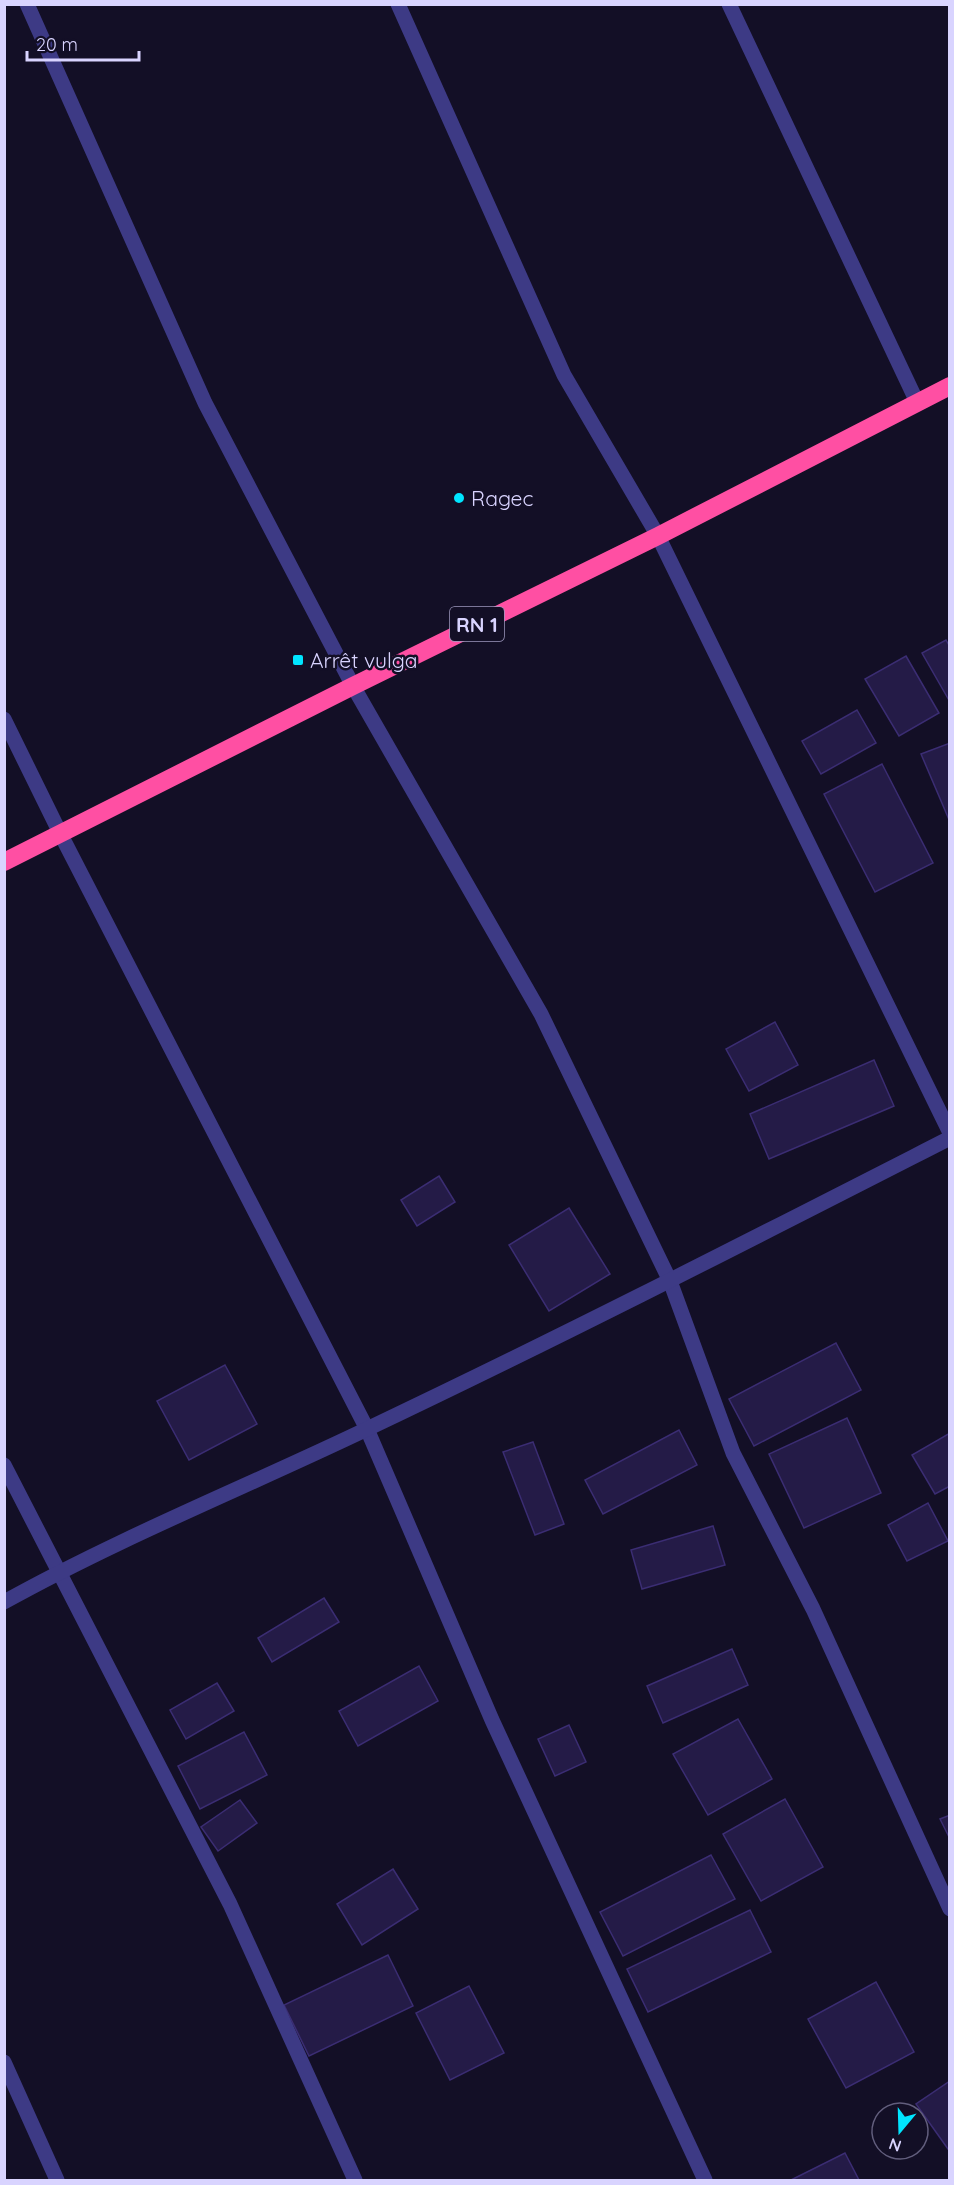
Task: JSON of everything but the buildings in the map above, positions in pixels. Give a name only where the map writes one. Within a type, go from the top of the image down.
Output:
[{"type":"highway","name":"RN 1","points":[[4,862],[353,686],[658,536],[950,386]]},
{"type":"street","points":[[27,4],[205,403],[353,686],[541,1014],[670,1281],[733,1453],[813,1610],[950,1909]]},
{"type":"street","points":[[398,4],[564,375],[658,536],[950,1132]]},
{"type":"street","points":[[729,4],[917,402]]},
{"type":"street","points":[[4,719],[60,833],[367,1429],[492,1720],[705,2181]]},
{"type":"street","points":[[4,1602],[60,1571],[367,1429],[670,1281],[950,1138]]},
{"type":"street","points":[[4,1465],[230,1904],[355,2181]]},
{"type":"street","points":[[4,2062],[57,2181]]},
{"type":"place","name":"Ragec","points":[[459,498]]},
{"type":"place","name":"Arrêt vulga","points":[[298,660]]}]
